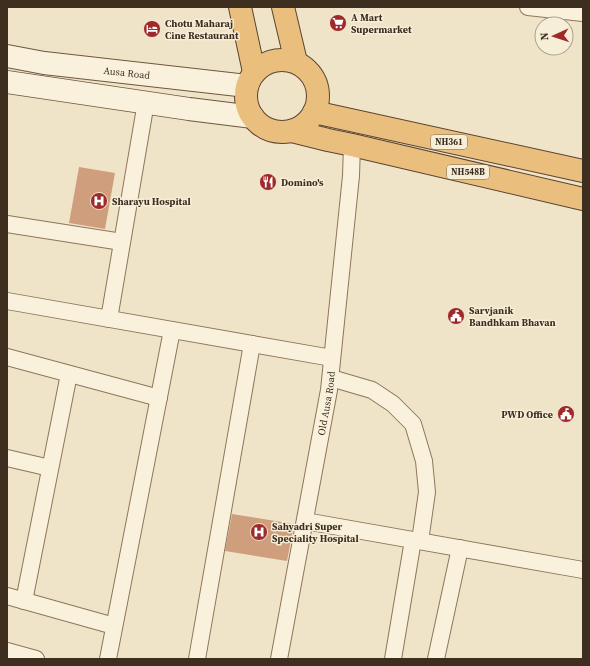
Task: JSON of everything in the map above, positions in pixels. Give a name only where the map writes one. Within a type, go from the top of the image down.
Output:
[{"type":"highway","points":[[240,7],[251,79],[246,102],[252,117],[264,127],[277,132],[292,130],[305,124],[314,112],[316,83],[308,70],[296,62],[281,59],[266,63],[251,79]]},
{"type":"highway","points":[[283,7],[296,62]]},
{"type":"highway","name":"NH361","points":[[314,112],[583,171]]},
{"type":"highway","points":[[292,130],[352,145]]},
{"type":"highway","name":"NH548B","points":[[352,145],[583,199]]},
{"type":"main road","name":"Ausa Road","points":[[7,56],[44,63],[251,79]]},
{"type":"main road","points":[[7,82],[252,117]]},
{"type":"street","points":[[528,7],[583,13]]},
{"type":"street","points":[[109,319],[146,102]]},
{"type":"street","name":"Old Ausa Road","points":[[279,659],[331,378],[351,176],[352,145]]},
{"type":"street","points":[[7,224],[122,242]]},
{"type":"street","points":[[7,301],[332,358]]},
{"type":"street","points":[[108,659],[172,330]]},
{"type":"street","points":[[197,659],[252,344]]},
{"type":"street","points":[[7,357],[158,398]]},
{"type":"street","points":[[24,601],[69,374]]},
{"type":"street","points":[[331,378],[372,390],[393,404],[413,424],[424,461],[427,492],[416,540],[393,659]]},
{"type":"street","points":[[7,458],[50,468]]},
{"type":"street","points":[[305,521],[583,570]]},
{"type":"street","points":[[436,659],[460,548]]},
{"type":"street","points":[[7,596],[114,626]]},
{"type":"street","points":[[7,651],[36,659]]},
{"type":"building","points":[[79,167],[115,173],[105,229],[69,223]]},
{"type":"building","points":[[232,514],[294,524],[287,561],[225,551]]},
{"type":"place","name":"A Mart Supermarket","points":[[338,23]]},
{"type":"place","name":"Chotu Maharaj Cine Restaurant","points":[[152,29]]},
{"type":"place","name":"Domino's","points":[[268,182]]},
{"type":"place","name":"Sharayu Hospital","points":[[99,201]]},
{"type":"place","name":"Sarvjanik Bandhkam Bhavan","points":[[456,316]]},
{"type":"place","name":"PWD Office","points":[[566,414]]},
{"type":"place","name":"Sahyadri Super Speciality Hospital","points":[[259,532]]}]
